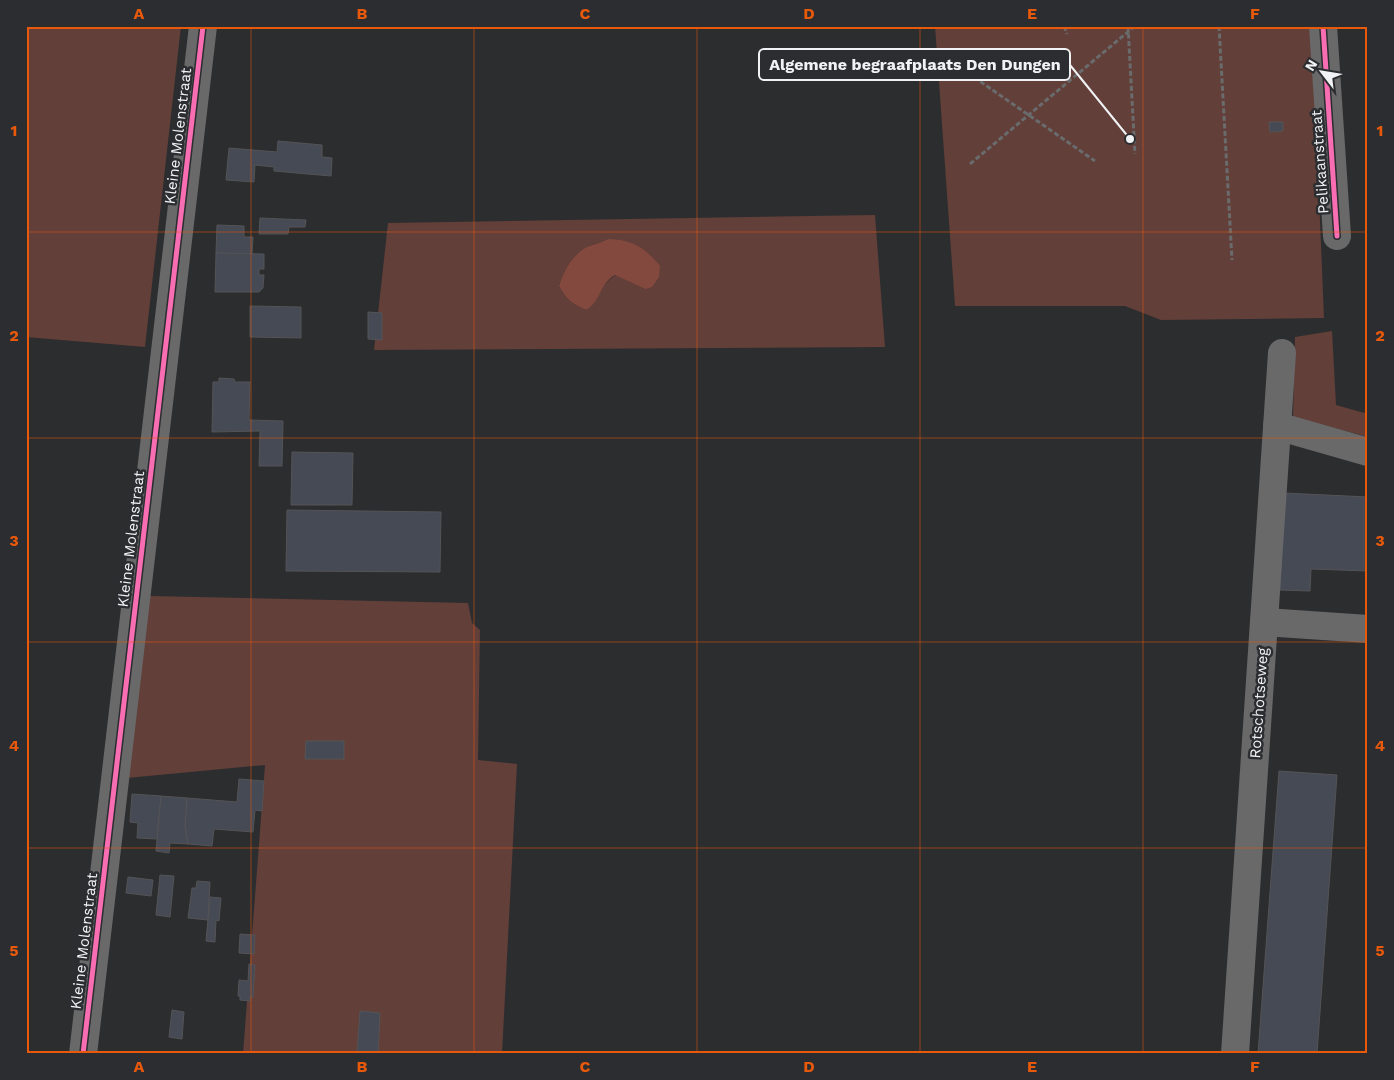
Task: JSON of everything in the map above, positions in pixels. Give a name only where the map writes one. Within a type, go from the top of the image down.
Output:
[{"type":"street","name":"Kleine Molenstraat","points":[[83,1054],[203,26]]},
{"type":"street","name":"Pelikaanstraat","points":[[1323,26],[1337,236]]},
{"type":"street","name":"Rotschotseweg","points":[[1235,1054],[1282,353]]},
{"type":"street","points":[[1277,426],[1368,452]]},
{"type":"street","points":[[1264,622],[1368,629]]},
{"type":"path","points":[[1064,26],[1067,34]]},
{"type":"path","points":[[1128,26],[1134,154]]},
{"type":"path","points":[[970,164],[1135,26]]},
{"type":"path","points":[[1219,26],[1232,260]]},
{"type":"path","points":[[968,73],[1095,161]]},
{"type":"shaded area","points":[[26,26],[181,26],[145,347],[26,337]]},
{"type":"shaded area","points":[[935,26],[1312,26],[1324,318],[1161,320],[1125,306],[955,306]]},
{"type":"shaded area","points":[[875,215],[885,347],[374,350],[388,223]],"holes":[[[608,239],[645,289],[616,275],[611,278],[595,302],[586,310],[570,301],[559,286],[566,268],[574,257],[589,246]]]},
{"type":"shaded area","points":[[608,239],[631,243],[643,249],[660,266],[659,277],[652,287],[645,289],[615,275],[606,283],[591,307],[586,310],[570,301],[559,286],[566,268],[574,257],[589,246]]},
{"type":"shaded area","points":[[1332,331],[1336,405],[1368,414],[1368,437],[1293,417],[1295,337]]},
{"type":"shaded area","points":[[149,596],[468,603],[472,623],[480,630],[478,760],[517,764],[502,1054],[243,1054],[265,765],[127,778]]},
{"type":"building","points":[[1269,122],[1283,122],[1283,131],[1270,132]]},
{"type":"building","points":[[278,141],[322,145],[322,157],[332,158],[331,176],[274,171],[274,167],[255,165],[254,182],[226,180],[229,148],[277,152]]},
{"type":"building","points":[[260,218],[306,220],[305,227],[289,227],[288,234],[259,234]]},
{"type":"building","points":[[217,225],[244,226],[244,237],[253,237],[252,254],[216,253]]},
{"type":"building","points":[[216,253],[264,254],[264,269],[259,269],[259,275],[264,275],[263,288],[259,292],[215,292]]},
{"type":"building","points":[[250,306],[301,307],[301,338],[250,337]]},
{"type":"building","points":[[368,312],[382,313],[382,340],[368,339]]},
{"type":"building","points":[[219,378],[234,379],[235,382],[250,382],[249,420],[283,421],[282,466],[259,466],[260,431],[212,432],[213,382],[219,382]]},
{"type":"building","points":[[292,452],[353,453],[352,505],[291,505]]},
{"type":"building","points":[[1284,493],[1368,497],[1368,571],[1311,569],[1310,591],[1280,590]]},
{"type":"building","points":[[287,510],[441,512],[440,572],[286,571]]},
{"type":"building","points":[[306,741],[344,741],[344,759],[305,759]]},
{"type":"building","points":[[1279,771],[1337,775],[1317,1054],[1258,1054]]},
{"type":"building","points":[[239,779],[264,781],[262,811],[255,810],[253,832],[214,829],[212,846],[188,844],[185,826],[187,798],[237,802]]},
{"type":"building","points":[[132,794],[161,796],[157,839],[137,838],[138,823],[130,822]]},
{"type":"building","points":[[161,796],[187,798],[185,826],[188,844],[170,843],[169,853],[156,851]]},
{"type":"building","points":[[160,875],[174,876],[170,917],[156,915]]},
{"type":"building","points":[[128,877],[153,880],[151,896],[126,893]]},
{"type":"building","points":[[197,881],[210,882],[208,920],[188,918],[192,888],[196,888]]},
{"type":"building","points":[[210,897],[221,898],[219,921],[216,920],[215,942],[206,941]]},
{"type":"building","points":[[240,934],[255,935],[254,954],[239,953]]},
{"type":"building","points":[[249,964],[255,965],[253,997],[250,997],[250,1001],[240,1000],[240,996],[238,996],[239,980],[248,981]]},
{"type":"building","points":[[172,1010],[184,1012],[182,1039],[169,1037]]},
{"type":"building","points":[[360,1011],[380,1013],[378,1054],[357,1054]]},
{"type":"cycle path","points":[[83,1054],[203,26]]},
{"type":"cycle path","points":[[1323,26],[1337,236]]},
{"type":"place","name":"Algemene begraafplaats Den Dungen","points":[[1130,139]]}]
